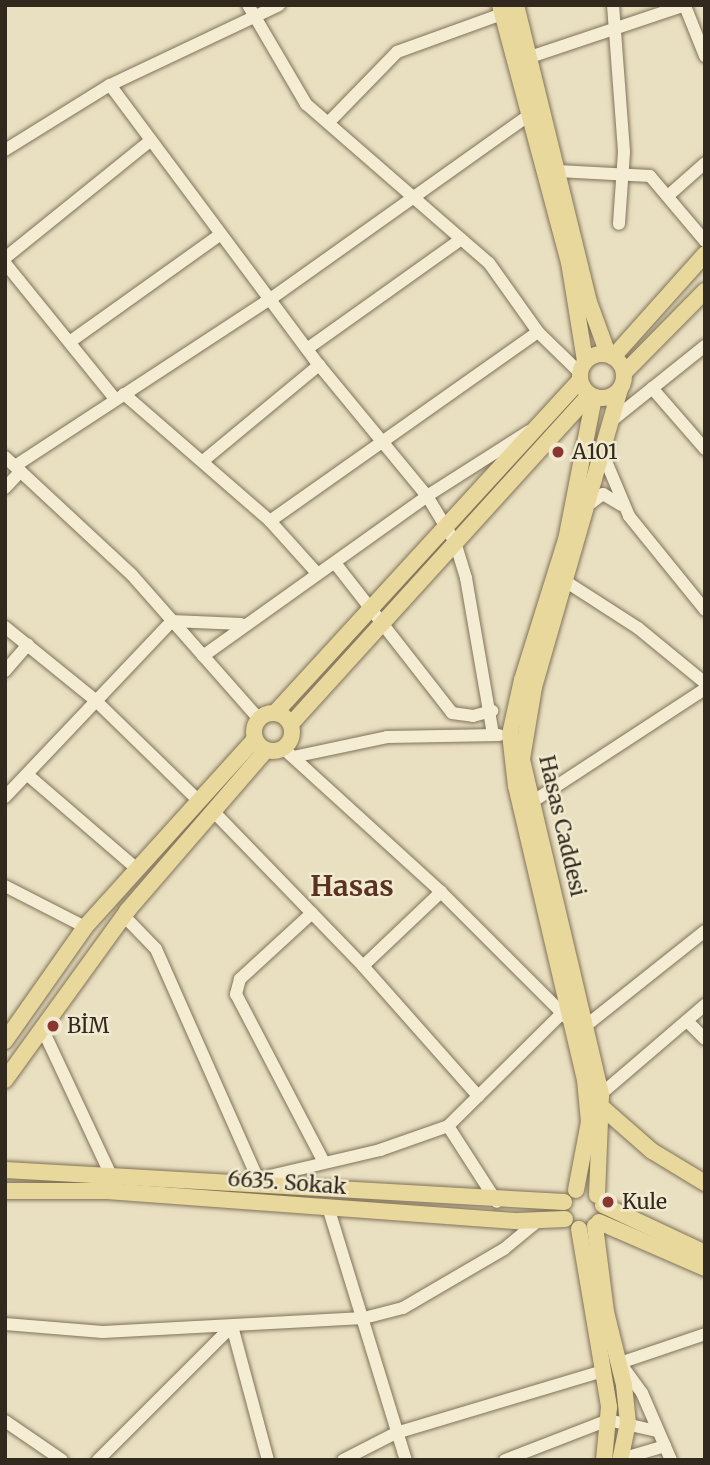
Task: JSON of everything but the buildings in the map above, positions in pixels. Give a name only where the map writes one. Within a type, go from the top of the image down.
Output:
[{"type":"main road","points":[[516,5],[589,302],[610,356],[624,373],[705,291]]},
{"type":"main road","points":[[501,9],[569,262],[581,371],[592,396]]},
{"type":"main road","points":[[5,1080],[124,916],[212,810],[260,745],[259,719],[275,713],[541,423],[581,371],[610,356],[705,254]]},
{"type":"main road","name":"Hasas Caddesi","points":[[576,1190],[589,1122],[582,1025],[523,759],[526,719],[565,581],[591,503],[624,373]]},
{"type":"main road","points":[[260,745],[288,753],[291,724],[455,542],[592,396],[620,390]]},
{"type":"main road","name":"Hasas Caddesi","points":[[592,396],[566,540],[522,680],[510,734],[516,786],[602,1102],[599,1212],[606,1312],[620,1363],[628,1423],[615,1459]]},
{"type":"main road","points":[[275,713],[291,724]]},
{"type":"main road","points":[[5,1041],[85,927],[198,800],[260,745]]},
{"type":"main road","points":[[602,1102],[652,1151],[703,1179]]},
{"type":"main road","name":"6635. Sokak","points":[[5,1170],[110,1173],[237,1185],[497,1202],[564,1202]]},
{"type":"main road","points":[[615,1459],[603,1371],[572,1224],[564,1202],[576,1190],[599,1212],[705,1268]]},
{"type":"main road","name":"6635. Sokak","points":[[5,1191],[107,1191],[572,1224],[599,1212]]},
{"type":"main road","points":[[599,1212],[705,1253]]},
{"type":"street","points":[[5,150],[110,85],[252,9],[279,5]]},
{"type":"street","points":[[612,5],[622,174],[619,225]]},
{"type":"street","points":[[530,57],[685,5],[705,57]]},
{"type":"street","points":[[252,9],[306,104],[330,122],[489,263],[538,332],[581,371]]},
{"type":"street","points":[[330,122],[397,52],[501,9]]},
{"type":"street","points":[[110,85],[269,300],[427,496],[447,526],[455,542],[492,711],[493,735]]},
{"type":"street","points":[[5,488],[14,465],[269,300],[410,195],[530,114]]},
{"type":"street","points":[[150,141],[5,260],[120,397],[203,461],[270,521],[316,572]]},
{"type":"street","points":[[669,195],[705,163]]},
{"type":"street","points":[[558,171],[650,176],[669,195],[705,241]]},
{"type":"street","points":[[71,341],[221,234]]},
{"type":"street","points":[[307,349],[461,239]]},
{"type":"street","points":[[270,521],[538,332]]},
{"type":"street","points":[[610,422],[705,346]]},
{"type":"street","points":[[203,461],[319,365]]},
{"type":"street","points":[[652,388],[705,449]]},
{"type":"street","points":[[203,656],[241,624],[316,572],[335,563],[427,496],[541,423]]},
{"type":"street","points":[[603,454],[624,508],[650,548],[705,610]]},
{"type":"street","points":[[14,465],[132,575],[259,719]]},
{"type":"street","points":[[591,503],[603,494],[624,508]]},
{"type":"street","points":[[335,563],[380,625],[452,713],[473,716],[492,711]]},
{"type":"street","points":[[565,581],[638,628],[705,683]]},
{"type":"street","points":[[5,797],[29,776],[94,699],[172,621],[241,624]]},
{"type":"street","points":[[5,627],[94,699],[198,800]]},
{"type":"street","points":[[5,671],[28,645]]},
{"type":"street","points":[[532,802],[705,689]]},
{"type":"street","points":[[288,753],[387,737],[510,734]]},
{"type":"street","points":[[288,753],[441,892],[562,1013],[582,1025],[705,931]]},
{"type":"street","points":[[29,776],[136,868]]},
{"type":"street","points":[[212,810],[363,966],[478,1096]]},
{"type":"street","points":[[5,886],[85,927]]},
{"type":"street","points":[[363,966],[441,892]]},
{"type":"street","points":[[312,914],[240,979],[236,994],[324,1162]]},
{"type":"street","points":[[124,916],[161,960],[257,1177]]},
{"type":"street","points":[[602,1102],[705,1005]]},
{"type":"street","points":[[237,1185],[257,1177],[380,1150],[448,1126],[562,1013]]},
{"type":"street","points":[[687,1021],[705,1039]]},
{"type":"street","points":[[42,1028],[110,1173]]},
{"type":"street","points":[[448,1126],[497,1202]]},
{"type":"street","points":[[328,1207],[406,1460]]},
{"type":"street","points":[[5,1324],[103,1332],[364,1318],[403,1308],[504,1248],[538,1220]]},
{"type":"street","points":[[98,1460],[232,1326]]},
{"type":"street","points":[[232,1326],[268,1460]]},
{"type":"street","points":[[671,1460],[642,1393],[620,1363],[705,1334]]},
{"type":"street","points":[[343,1460],[396,1433],[603,1371]]},
{"type":"street","points":[[505,1460],[608,1420],[657,1431]]},
{"type":"street","points":[[5,1421],[62,1460]]},
{"type":"street","points":[[615,1459],[664,1446]]},
{"type":"place","name":"A101","points":[[558,452]]},
{"type":"place","name":"BİM","points":[[53,1026]]},
{"type":"place","name":"Kule","points":[[608,1202]]},
{"type":"district","name":"Hasas","points":[[352,886]]}]
